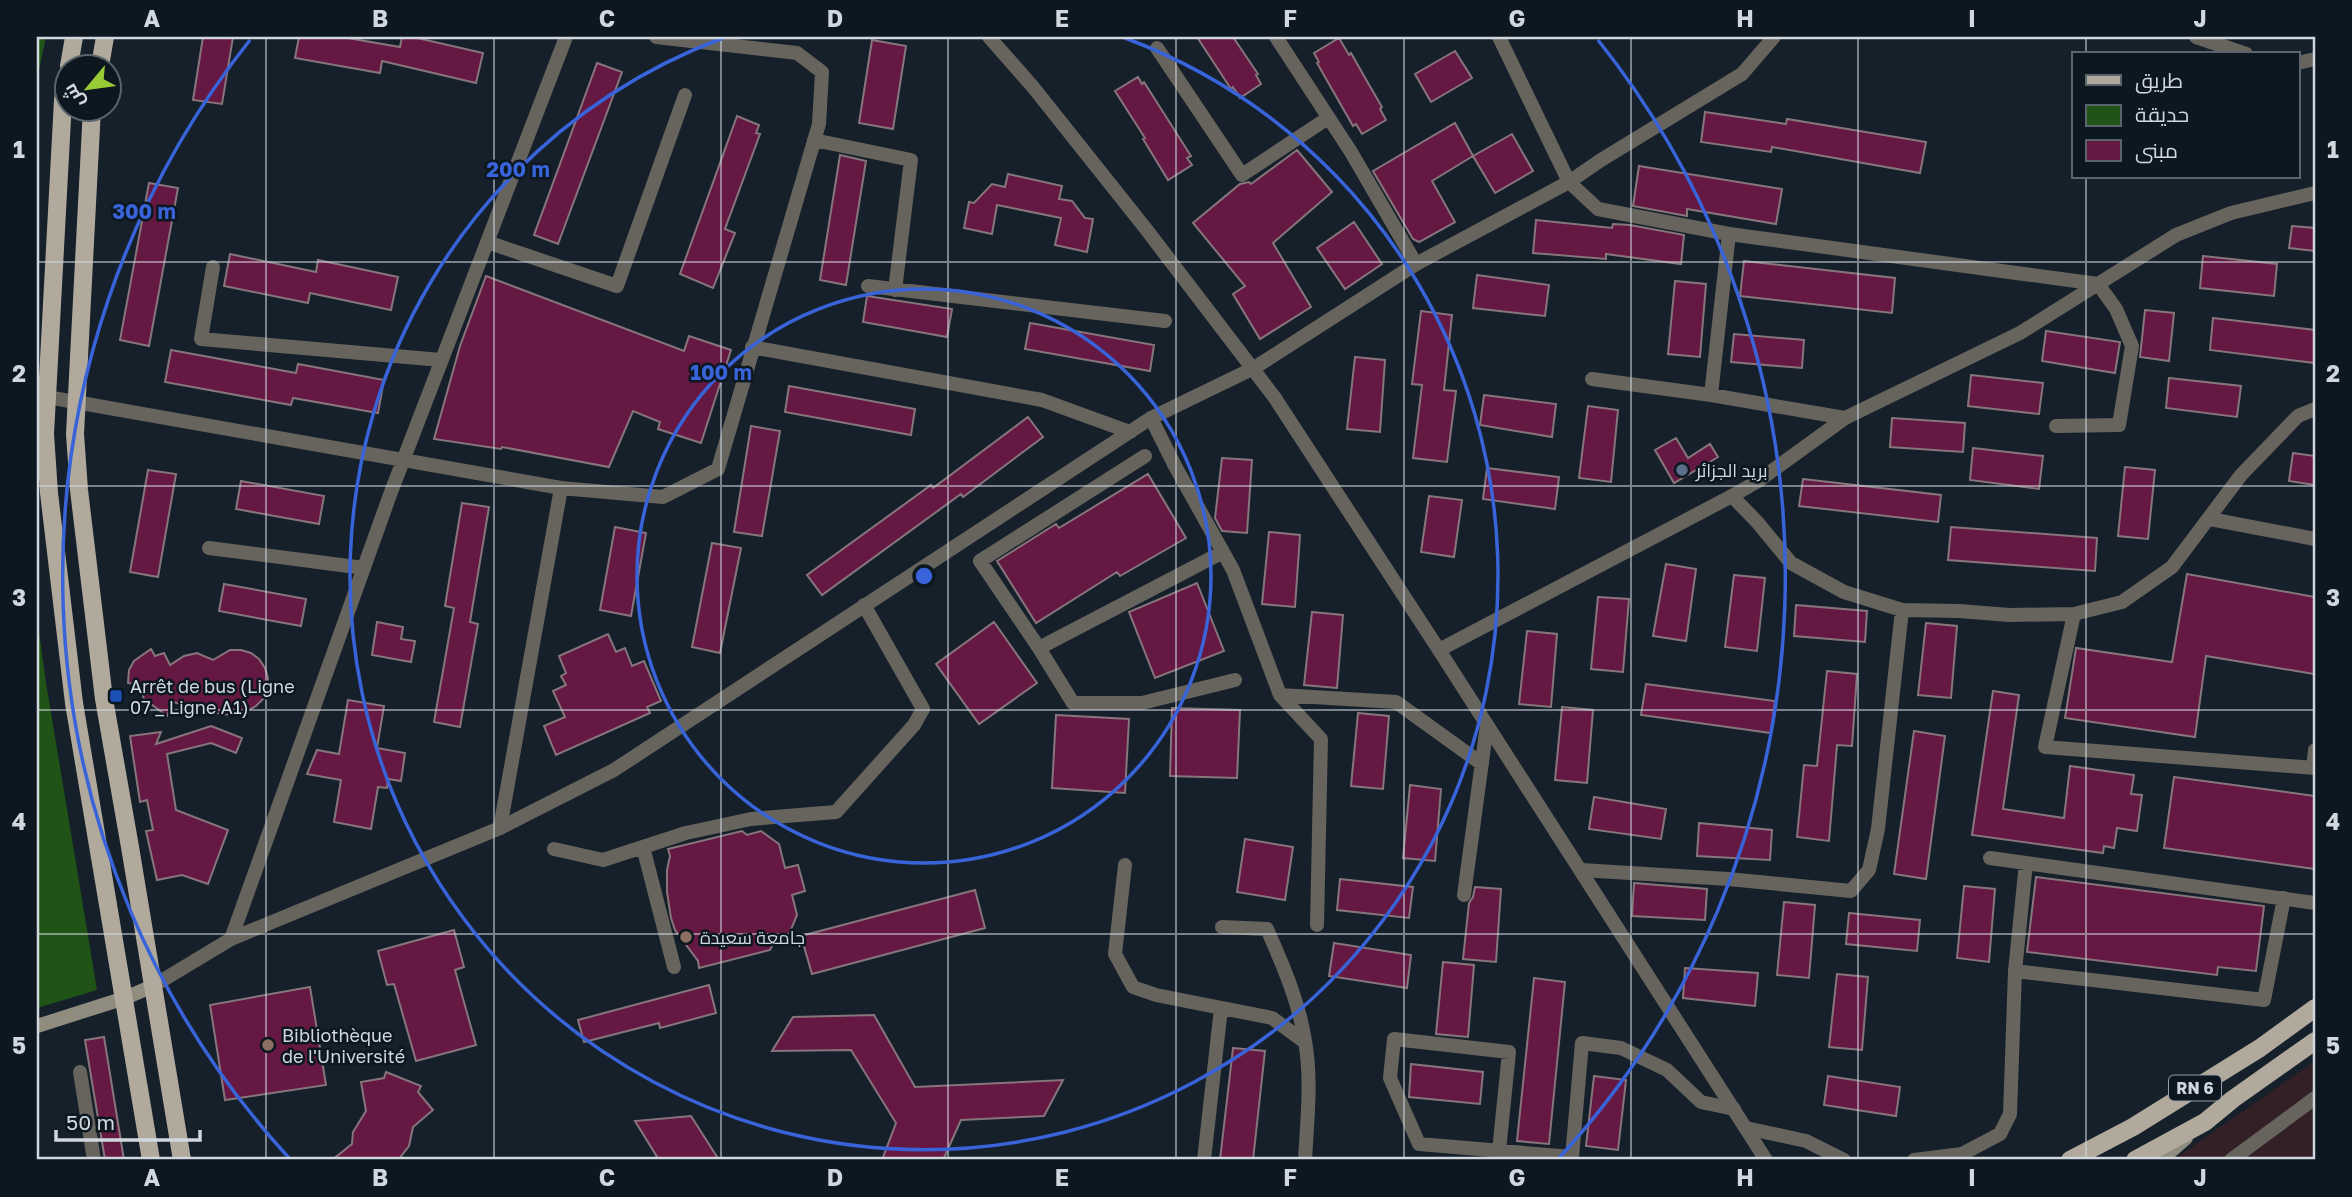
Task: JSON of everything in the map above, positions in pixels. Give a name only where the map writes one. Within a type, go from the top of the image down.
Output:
[{"type":"main road","points":[[61,122],[45,434],[49,493],[74,704],[151,1160]]},
{"type":"main road","points":[[91,122],[75,434],[80,503],[104,699],[182,1160]]},
{"type":"main road","points":[[37,1026],[125,998],[153,986]]},
{"type":"main road","name":"RN 6","points":[[2070,1160],[2133,1128],[2260,1048],[2315,1008]]},
{"type":"main road","name":"RN 6","points":[[2135,1160],[2205,1122],[2313,1047]]},
{"type":"main road","points":[[2161,1160],[2205,1122]]},
{"type":"street","points":[[231,939],[403,460],[566,37]]},
{"type":"street","points":[[47,397],[561,488],[663,497],[718,469],[819,124],[822,72],[797,53],[656,37]]},
{"type":"street","points":[[989,37],[1050,109],[1254,368],[1439,650],[1766,1160]]},
{"type":"street","points":[[1276,37],[1351,152],[1416,264]]},
{"type":"street","points":[[1499,37],[1569,182],[1598,209],[1730,234],[2098,284],[2116,309],[2132,346],[2119,425],[2056,426]]},
{"type":"street","points":[[153,986],[231,939],[500,828],[614,770],[1151,418],[1254,368],[1416,264],[1569,182],[1742,74],[1774,37]]},
{"type":"street","points":[[2196,37],[2240,52]]},
{"type":"street","points":[[1157,48],[1242,175],[1328,118]]},
{"type":"street","points":[[487,242],[617,286],[685,95]]},
{"type":"street","points":[[814,140],[911,160],[895,290]]},
{"type":"street","points":[[1439,650],[1732,496],[1758,481],[1845,418],[2020,333],[2176,235],[2231,213],[2315,193]]},
{"type":"street","points":[[1711,395],[1730,234]]},
{"type":"street","points":[[213,267],[201,339],[441,360]]},
{"type":"street","points":[[868,286],[1165,321]]},
{"type":"street","points":[[752,347],[1042,400],[1130,432]]},
{"type":"street","points":[[1592,379],[1711,395],[1845,418]]},
{"type":"street","points":[[1732,496],[1791,564],[1844,593],[1902,610],[2009,615],[2074,614],[2122,602],[2172,567],[2241,475],[2298,416],[2315,409]]},
{"type":"street","points":[[1151,418],[1233,570],[1280,695],[1321,739],[1317,925]]},
{"type":"street","points":[[1145,456],[981,562],[1040,648],[1073,703],[1142,703],[1235,680]]},
{"type":"street","points":[[500,828],[561,488]]},
{"type":"street","points":[[2210,519],[2315,539]]},
{"type":"street","points":[[209,548],[364,568]]},
{"type":"street","points":[[1040,648],[1223,552]]},
{"type":"street","points":[[554,849],[603,860],[686,833],[751,819],[836,812],[914,725],[923,709],[864,605]]},
{"type":"street","points":[[1581,870],[1728,879],[1851,891],[1869,870],[1878,829],[1902,610]]},
{"type":"street","points":[[2074,614],[2045,747],[2314,768],[2315,750]]},
{"type":"street","points":[[1280,695],[1396,702],[1482,764]]},
{"type":"street","points":[[1464,895],[1487,725]]},
{"type":"street","points":[[643,847],[674,967]]},
{"type":"street","points":[[1990,858],[2315,903]]},
{"type":"street","points":[[1914,1160],[1962,1154],[2000,1134],[2010,1114],[2015,971],[2025,863]]},
{"type":"street","points":[[1125,865],[1115,954],[1133,987],[1156,995],[1272,1018],[1306,1042]]},
{"type":"street","points":[[2015,971],[2264,1000],[2284,898]]},
{"type":"street","points":[[1222,927],[1267,929],[1288,976],[1306,1042],[1308,1097],[1305,1160]]},
{"type":"street","points":[[1204,1160],[1221,1008]]},
{"type":"street","points":[[1499,1151],[1509,1052],[1394,1040],[1390,1078],[1419,1144],[1499,1151],[1572,1157],[1582,1044],[1621,1048],[1667,1070],[1701,1102],[1734,1109]]},
{"type":"street","points":[[80,1072],[93,1160]]},
{"type":"street","points":[[2231,1160],[2315,1098]]},
{"type":"street","points":[[1746,1128],[1806,1141],[1844,1160]]},
{"type":"shaded area","points":[[2315,1061],[2315,1160],[2173,1160]]},
{"type":"green space","points":[[37,37],[46,37],[37,79]]},
{"type":"green space","points":[[37,617],[97,990],[37,1008]]},
{"type":"building","points":[[203,37],[233,37],[222,104],[193,100]]},
{"type":"building","points":[[299,37],[342,37],[400,47],[402,37],[413,37],[483,53],[476,83],[382,61],[380,73],[295,58]]},
{"type":"building","points":[[1197,37],[1233,37],[1258,74],[1256,75],[1261,84],[1240,98],[1233,87],[1231,89]]},
{"type":"building","points":[[1339,38],[1349,55],[1351,53],[1382,107],[1380,109],[1386,120],[1362,134],[1356,124],[1353,126],[1314,53]]},
{"type":"building","points":[[872,40],[906,46],[893,129],[859,123]]},
{"type":"building","points":[[1455,51],[1472,78],[1431,102],[1415,74]]},
{"type":"building","points":[[597,63],[622,72],[558,244],[534,235]]},
{"type":"building","points":[[1138,77],[1142,84],[1144,82],[1191,156],[1187,158],[1192,165],[1168,180],[1115,91]]},
{"type":"building","points":[[1705,112],[1786,124],[1787,119],[1926,142],[1920,173],[1772,147],[1771,152],[1701,142]]},
{"type":"building","points":[[737,116],[759,125],[756,133],[760,134],[725,229],[735,233],[713,288],[680,274]]},
{"type":"building","points":[[1455,123],[1473,156],[1432,181],[1455,222],[1419,242],[1413,239],[1373,171]]},
{"type":"building","points":[[1512,134],[1533,171],[1495,193],[1473,156]]},
{"type":"building","points":[[1297,150],[1332,192],[1273,243],[1311,307],[1260,339],[1233,294],[1245,286],[1193,223],[1240,184],[1251,184]]},
{"type":"building","points":[[840,155],[866,161],[846,285],[820,280]]},
{"type":"building","points":[[1639,166],[1782,189],[1776,224],[1687,209],[1687,216],[1633,206]]},
{"type":"building","points":[[1008,174],[1062,186],[1059,199],[1072,201],[1085,218],[1093,219],[1087,252],[1055,245],[1061,218],[997,205],[992,234],[964,228],[969,202],[974,203],[992,184],[1005,187]]},
{"type":"building","points":[[149,183],[178,188],[149,346],[120,340]]},
{"type":"building","points":[[1536,220],[1612,228],[1613,224],[1630,225],[1684,235],[1681,264],[1606,254],[1606,259],[1533,253]]},
{"type":"building","points":[[1354,222],[1382,264],[1345,289],[1317,248]]},
{"type":"building","points":[[2292,226],[2315,228],[2315,251],[2289,248]]},
{"type":"building","points":[[230,254],[316,272],[318,260],[398,277],[391,310],[310,293],[308,303],[224,286]]},
{"type":"building","points":[[2203,256],[2277,264],[2274,296],[2200,288]]},
{"type":"building","points":[[1744,261],[1895,278],[1892,313],[1740,296]]},
{"type":"building","points":[[1477,275],[1549,285],[1545,316],[1473,308]]},
{"type":"building","points":[[486,276],[684,351],[689,336],[731,350],[701,443],[658,429],[660,422],[633,411],[609,467],[502,447],[501,449],[434,439],[460,346]]},
{"type":"building","points":[[1675,281],[1706,284],[1700,357],[1668,354]]},
{"type":"building","points":[[867,296],[952,309],[947,337],[863,322]]},
{"type":"building","points":[[2145,310],[2174,313],[2169,361],[2140,357]]},
{"type":"building","points":[[1421,311],[1452,315],[1444,390],[1456,391],[1447,462],[1413,458],[1422,385],[1412,384]]},
{"type":"building","points":[[2213,318],[2315,330],[2315,363],[2210,350]]},
{"type":"building","points":[[1030,323],[1154,345],[1150,371],[1025,349]]},
{"type":"building","points":[[2046,331],[2120,342],[2115,373],[2042,361]]},
{"type":"building","points":[[1734,334],[1804,340],[1802,368],[1731,362]]},
{"type":"building","points":[[171,350],[296,373],[298,364],[384,380],[378,413],[293,398],[291,405],[165,382]]},
{"type":"building","points":[[1355,357],[1385,360],[1380,432],[1347,429]]},
{"type":"building","points":[[1971,375],[2043,383],[2039,414],[1968,406]]},
{"type":"building","points":[[2169,378],[2241,386],[2237,417],[2166,408]]},
{"type":"building","points":[[789,386],[915,409],[911,435],[785,412]]},
{"type":"building","points":[[1484,395],[1556,404],[1552,437],[1480,425]]},
{"type":"building","points":[[1588,406],[1618,410],[1611,482],[1579,478]]},
{"type":"building","points":[[1028,417],[1043,437],[963,497],[961,494],[822,595],[807,575],[931,485],[933,488]]},
{"type":"building","points":[[1892,418],[1965,423],[1963,452],[1890,447]]},
{"type":"building","points":[[751,426],[780,431],[762,536],[734,532]]},
{"type":"building","name":"بريد الجزائر","points":[[1676,438],[1688,458],[1710,444],[1718,457],[1674,483],[1655,450]]},
{"type":"building","points":[[1973,448],[2043,456],[2039,489],[1970,480]]},
{"type":"building","points":[[2293,453],[2315,456],[2315,485],[2289,481]]},
{"type":"building","points":[[1222,458],[1252,460],[1247,533],[1222,531],[1215,518]]},
{"type":"building","points":[[2125,467],[2155,470],[2148,539],[2118,536]]},
{"type":"building","points":[[1487,468],[1559,477],[1555,509],[1483,499]]},
{"type":"building","points":[[148,470],[176,474],[158,577],[130,572]]},
{"type":"building","points":[[1148,474],[1186,538],[1120,576],[1117,572],[1036,623],[997,561],[1056,524],[1059,528]]},
{"type":"building","points":[[1803,479],[1941,495],[1938,522],[1799,506]]},
{"type":"building","points":[[241,481],[324,496],[319,524],[236,509]]},
{"type":"building","points":[[1429,496],[1462,500],[1454,557],[1421,552]]},
{"type":"building","points":[[462,503],[489,507],[470,622],[478,624],[460,727],[434,722],[454,608],[445,606]]},
{"type":"building","points":[[615,527],[646,533],[631,616],[600,610]]},
{"type":"building","points":[[1951,527],[2097,538],[2095,571],[1948,560]]},
{"type":"building","points":[[1269,532],[1300,535],[1295,607],[1262,604]]},
{"type":"building","points":[[712,543],[741,548],[720,653],[692,647]]},
{"type":"building","points":[[1666,564],[1696,569],[1686,641],[1653,636]]},
{"type":"building","points":[[2187,574],[2315,597],[2314,674],[2206,656],[2195,737],[2065,718],[2076,648],[2172,662]]},
{"type":"building","points":[[1734,575],[1765,578],[1757,651],[1725,647]]},
{"type":"building","points":[[1197,583],[1224,651],[1155,678],[1129,612]]},
{"type":"building","points":[[224,584],[306,599],[301,626],[219,611]]},
{"type":"building","points":[[1598,597],[1629,599],[1623,672],[1591,669]]},
{"type":"building","points":[[1796,605],[1867,611],[1865,642],[1794,636]]},
{"type":"building","points":[[1312,612],[1343,615],[1337,688],[1304,685]]},
{"type":"building","points":[[377,622],[403,627],[401,639],[415,641],[411,662],[372,655]]},
{"type":"building","points":[[994,622],[1037,683],[979,724],[936,664]]},
{"type":"building","points":[[1926,623],[1957,626],[1951,698],[1918,695]]},
{"type":"building","points":[[1527,631],[1557,634],[1551,707],[1519,704]]},
{"type":"building","points":[[608,634],[616,652],[625,648],[632,666],[644,661],[661,701],[647,707],[650,713],[556,755],[544,726],[565,717],[553,691],[566,685],[561,676],[566,673],[559,656]]},
{"type":"building","points":[[151,649],[155,656],[164,653],[170,665],[184,656],[197,653],[213,660],[230,650],[251,653],[259,659],[268,678],[264,698],[247,711],[224,715],[173,702],[167,716],[144,699],[139,685],[128,683],[129,670],[134,661]]},
{"type":"building","points":[[1827,671],[1857,674],[1852,746],[1837,745],[1829,841],[1797,837],[1804,765],[1817,766]]},
{"type":"building","points":[[1646,684],[1775,701],[1771,733],[1641,715]]},
{"type":"building","points":[[1993,691],[2019,695],[2003,809],[2064,818],[2070,766],[2134,775],[2131,794],[2142,795],[2137,831],[2117,828],[2114,848],[2104,846],[2103,853],[1972,835]]},
{"type":"building","points":[[348,700],[384,706],[377,748],[405,753],[401,781],[388,779],[387,788],[378,787],[371,829],[334,822],[341,780],[307,774],[317,750],[339,754]]},
{"type":"building","points":[[1562,707],[1593,710],[1587,783],[1555,780]]},
{"type":"building","points":[[1172,708],[1240,710],[1237,778],[1170,776]]},
{"type":"building","points":[[1358,713],[1389,716],[1383,789],[1351,786]]},
{"type":"building","points":[[1056,715],[1129,719],[1125,793],[1052,788]]},
{"type":"building","points":[[211,726],[242,738],[236,753],[211,743],[167,754],[176,810],[228,830],[208,884],[182,875],[157,880],[146,831],[153,830],[147,800],[140,802],[130,736],[161,732],[156,744]]},
{"type":"building","points":[[1914,731],[1945,736],[1926,879],[1894,874]]},
{"type":"building","points":[[2174,777],[2315,796],[2315,869],[2164,848]]},
{"type":"building","points":[[1410,785],[1441,789],[1435,861],[1403,858]]},
{"type":"building","points":[[1594,797],[1666,809],[1661,839],[1589,829]]},
{"type":"building","points":[[1699,823],[1772,830],[1770,860],[1697,856]]},
{"type":"building","points":[[742,831],[747,835],[761,831],[779,844],[785,868],[798,865],[805,891],[792,895],[797,915],[788,937],[774,942],[770,950],[699,968],[698,961],[675,930],[671,918],[667,892],[670,856],[668,849]]},
{"type":"building","points":[[1245,839],[1293,847],[1285,900],[1237,892]]},
{"type":"building","points":[[2036,877],[2264,906],[2256,971],[2218,967],[2217,975],[2027,952]]},
{"type":"building","points":[[1340,879],[1413,887],[1409,918],[1337,910]]},
{"type":"building","points":[[1634,883],[1707,889],[1705,920],[1632,916]]},
{"type":"building","points":[[1964,886],[1995,889],[1989,962],[1957,958]]},
{"type":"building","points":[[1475,887],[1501,889],[1496,962],[1463,959],[1469,903]]},
{"type":"building","points":[[975,890],[985,928],[812,974],[801,936]]},
{"type":"building","points":[[1784,902],[1815,905],[1809,978],[1777,975]]},
{"type":"building","points":[[1849,913],[1920,920],[1917,951],[1846,944]]},
{"type":"building","points":[[454,930],[464,967],[455,970],[476,1045],[416,1061],[394,984],[387,985],[378,951]]},
{"type":"building","points":[[1334,943],[1411,955],[1407,988],[1329,976]]},
{"type":"building","points":[[1443,962],[1474,965],[1468,1037],[1436,1034]]},
{"type":"building","points":[[1685,968],[1758,973],[1755,1006],[1683,998]]},
{"type":"building","points":[[1837,974],[1868,977],[1862,1050],[1829,1047]]},
{"type":"building","points":[[1534,978],[1565,982],[1549,1144],[1517,1141]]},
{"type":"building","points":[[709,985],[716,1013],[660,1028],[659,1023],[584,1042],[578,1020]]},
{"type":"building","name":"Bibliothèque de l'Université","points":[[310,987],[326,1085],[225,1100],[210,1005]]},
{"type":"building","points":[[874,1015],[915,1087],[1063,1080],[1044,1116],[961,1120],[943,1160],[882,1160],[896,1123],[851,1050],[772,1051],[793,1017]]},
{"type":"building","points":[[104,1037],[124,1160],[105,1160],[85,1040]]},
{"type":"building","points":[[1233,1048],[1265,1051],[1253,1160],[1220,1160]]},
{"type":"building","points":[[1411,1064],[1483,1072],[1480,1104],[1409,1097]]},
{"type":"building","points":[[386,1072],[421,1086],[418,1092],[433,1110],[413,1127],[409,1146],[398,1160],[332,1160],[352,1144],[353,1132],[366,1111],[361,1082],[384,1078]]},
{"type":"building","points":[[1594,1076],[1626,1080],[1618,1150],[1586,1146]]},
{"type":"building","points":[[1828,1076],[1900,1087],[1896,1116],[1824,1105]]},
{"type":"building","points":[[691,1116],[719,1160],[659,1160],[635,1121]]},
{"type":"place","name":"بريد الجزائر","points":[[1682,470]]},
{"type":"place","name":"Arrêt de bus (Ligne 07 _ Ligne A1)","points":[[116,696]]},
{"type":"place","name":"جامعة سعيدة","points":[[686,937]]},
{"type":"place","name":"Bibliothèque de l'Université","points":[[268,1045]]}]
